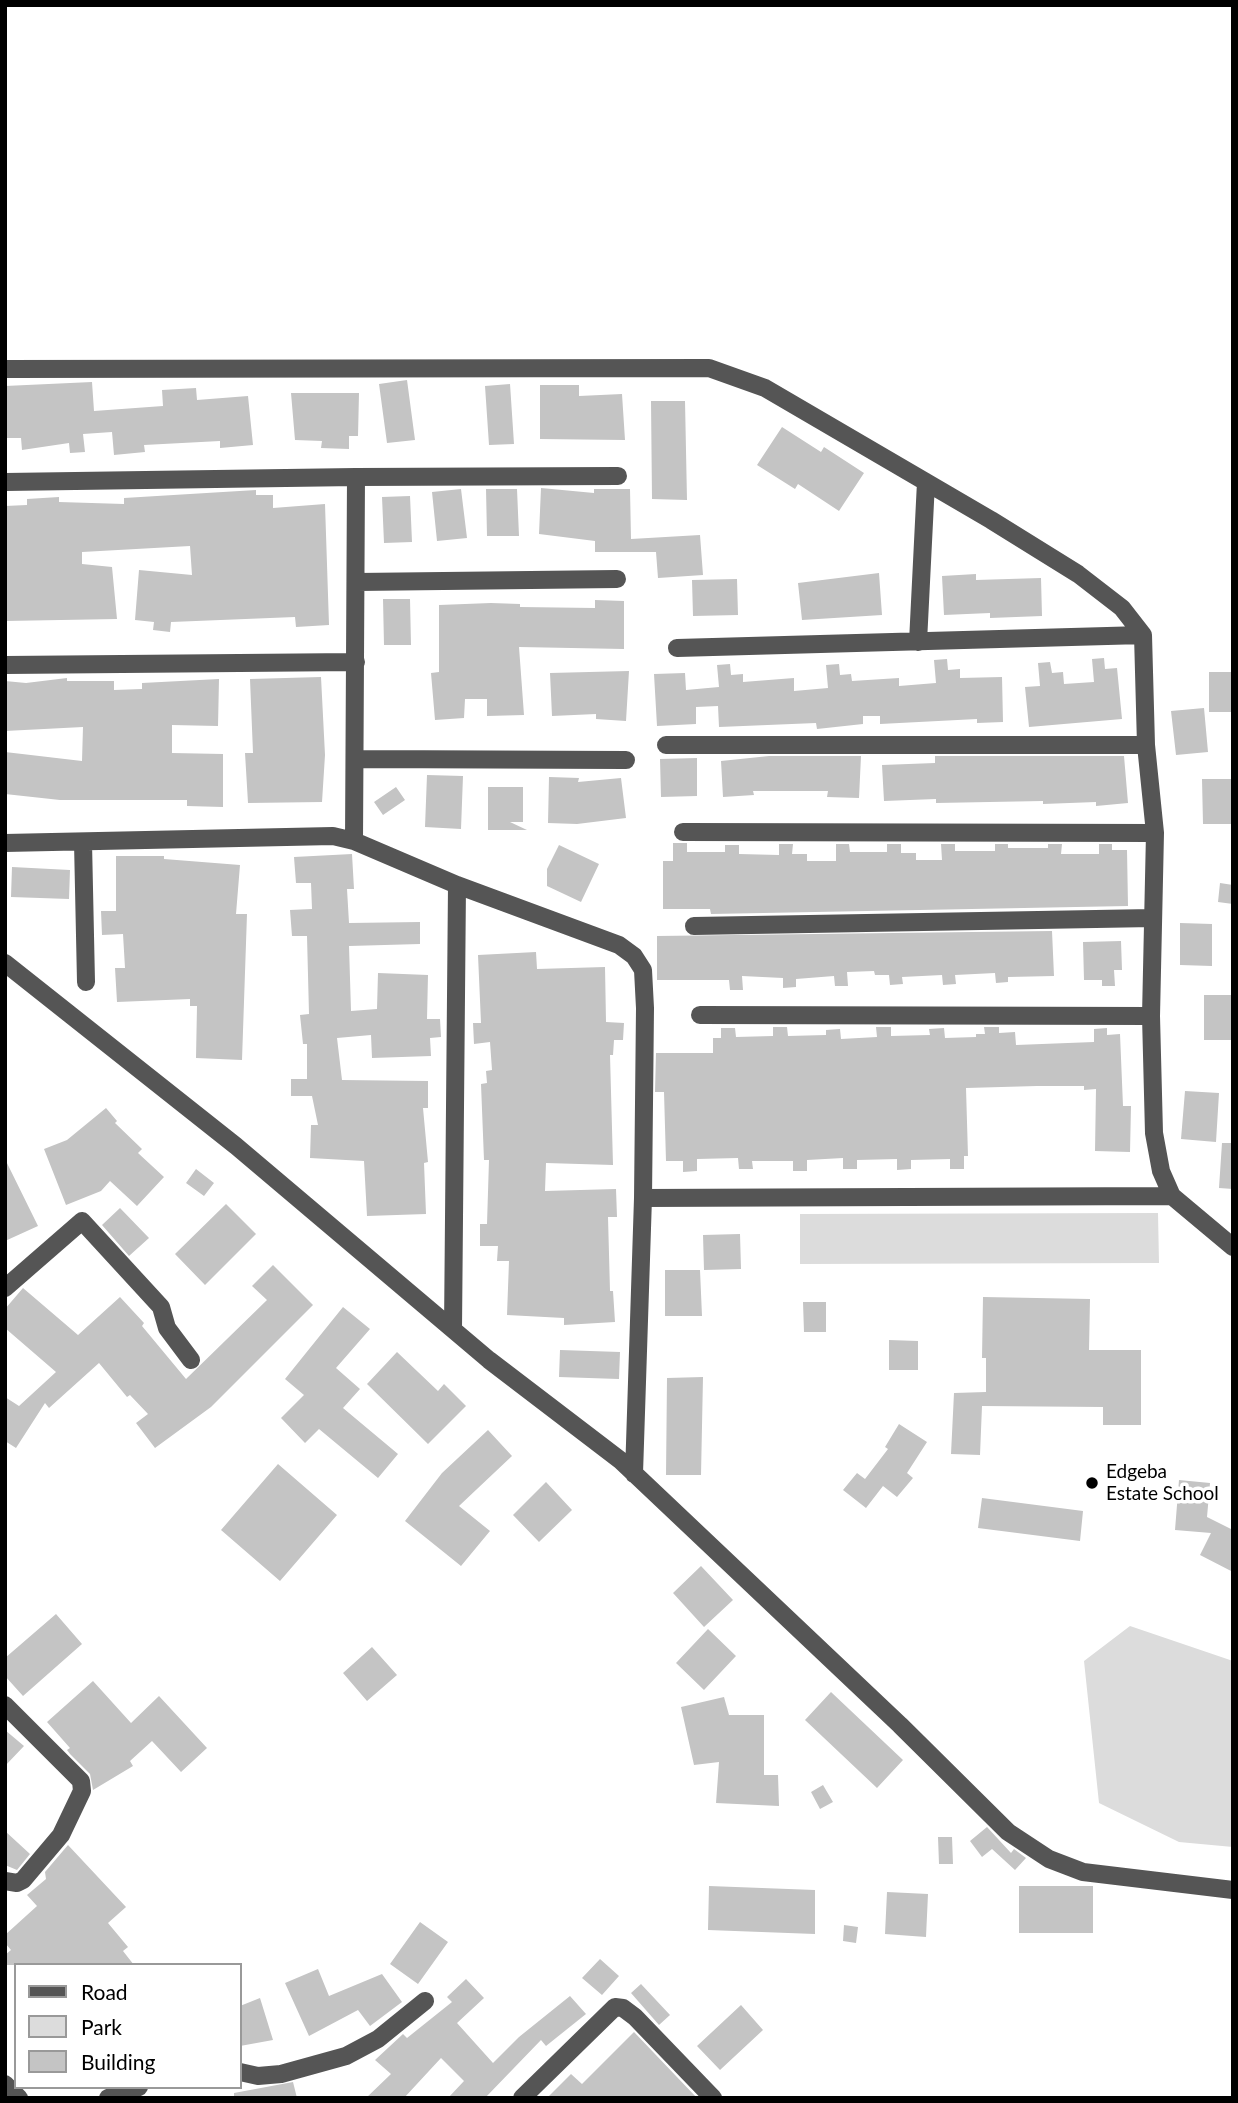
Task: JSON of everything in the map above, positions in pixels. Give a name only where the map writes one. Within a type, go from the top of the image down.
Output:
[{"type":"street","points":[[5,369],[709,368],[765,388],[1078,574],[1122,608],[1143,635],[1146,745],[1155,834],[1151,1016],[1154,1133],[1161,1171],[1172,1196],[1233,1247]]},
{"type":"street","points":[[5,482],[618,476]]},
{"type":"street","points":[[354,841],[356,477]]},
{"type":"street","points":[[918,642],[926,482]]},
{"type":"street","points":[[356,582],[617,579]]},
{"type":"street","points":[[677,648],[1143,635]]},
{"type":"street","points":[[5,665],[356,662]]},
{"type":"street","points":[[666,745],[1146,745]]},
{"type":"street","points":[[355,759],[626,760]]},
{"type":"street","points":[[683,832],[1155,834]]},
{"type":"street","points":[[5,843],[333,836],[354,841],[457,885],[619,945],[634,956],[643,970],[643,1199],[634,1474]]},
{"type":"street","points":[[83,842],[86,982]]},
{"type":"street","points":[[453,1329],[457,885]]},
{"type":"street","points":[[694,926],[1153,918]]},
{"type":"street","points":[[5,963],[236,1146],[453,1329],[634,1474],[891,1716],[1007,1832],[1049,1859],[1083,1872],[1233,1890]]},
{"type":"street","points":[[700,1015],[1151,1016]]},
{"type":"street","points":[[643,1199],[1172,1196]]},
{"type":"street","points":[[5,1288],[82,1221],[161,1307],[167,1328],[191,1360]]},
{"type":"street","points":[[5,1705],[81,1781],[82,1791],[61,1835],[23,1880],[17,1883],[5,1881]]},
{"type":"street","points":[[242,2073],[258,2077],[281,2074],[346,2056],[378,2039],[425,2001]]},
{"type":"street","points":[[522,2098],[615,2007],[623,2008],[635,2017],[713,2098]]},
{"type":"street","points":[[5,2084],[19,2098]]},
{"type":"street","points":[[108,2098],[133,2089]]},
{"type":"green space","points":[[1158,1213],[1159,1263],[800,1264],[800,1214]]},
{"type":"green space","points":[[1130,1626],[1233,1661],[1233,1847],[1179,1842],[1099,1803],[1084,1661]]},
{"type":"building","points":[[407,380],[415,440],[387,443],[379,384]]},
{"type":"building","points":[[92,382],[94,411],[163,406],[162,390],[196,388],[197,400],[248,396],[253,445],[220,448],[220,441],[144,445],[145,452],[114,455],[112,432],[83,434],[85,452],[70,453],[69,443],[22,450],[21,438],[7,438],[5,386]]},
{"type":"building","points":[[510,384],[514,444],[489,445],[485,386]]},
{"type":"building","points":[[540,385],[579,385],[579,396],[622,394],[625,440],[540,439]]},
{"type":"building","points":[[291,393],[359,393],[358,436],[349,436],[349,449],[321,448],[322,441],[295,440]]},
{"type":"building","points":[[651,401],[685,401],[687,500],[652,499]]},
{"type":"building","points":[[782,427],[821,452],[824,447],[864,473],[839,511],[798,484],[795,489],[757,465]]},
{"type":"building","points":[[541,488],[594,493],[594,489],[630,489],[631,539],[700,535],[703,575],[658,578],[656,552],[595,552],[595,541],[539,534]]},
{"type":"building","points":[[461,489],[467,538],[437,541],[432,492]]},
{"type":"building","points":[[486,489],[517,489],[519,536],[487,536]]},
{"type":"building","points":[[256,490],[256,495],[273,495],[273,508],[325,504],[329,625],[296,627],[295,617],[171,622],[170,632],[153,630],[154,622],[135,620],[139,570],[192,575],[190,546],[82,552],[82,564],[112,567],[117,619],[5,621],[5,506],[27,505],[27,499],[59,497],[59,502],[124,504],[124,498]]},
{"type":"building","points":[[410,496],[412,542],[384,543],[382,497]]},
{"type":"building","points":[[879,573],[882,615],[802,620],[798,583]]},
{"type":"building","points":[[976,574],[976,580],[1041,578],[1042,616],[990,618],[990,613],[944,615],[942,576]]},
{"type":"building","points":[[737,579],[738,615],[693,616],[692,580]]},
{"type":"building","points":[[383,599],[410,599],[411,645],[384,645]]},
{"type":"building","points":[[595,600],[624,601],[624,649],[519,647],[524,715],[487,716],[487,699],[465,699],[464,718],[435,720],[431,673],[439,672],[439,605],[491,603],[520,604],[520,607],[595,608]]},
{"type":"building","points":[[1104,658],[1105,669],[1117,668],[1122,719],[1029,727],[1025,687],[1040,686],[1038,663],[1050,662],[1052,673],[1063,672],[1064,684],[1094,682],[1092,659]]},
{"type":"building","points":[[947,659],[948,670],[960,669],[960,678],[1002,677],[1003,722],[977,723],[977,719],[880,724],[880,716],[863,716],[863,724],[817,729],[816,723],[719,727],[718,706],[696,707],[696,724],[657,726],[654,674],[685,673],[686,690],[719,687],[717,665],[730,664],[731,675],[743,674],[743,682],[794,678],[794,691],[828,688],[826,665],[839,664],[840,675],[851,674],[852,681],[899,678],[899,686],[936,683],[934,660]]},
{"type":"building","points":[[629,671],[626,721],[596,719],[596,714],[552,716],[550,673]]},
{"type":"building","points":[[1209,672],[1233,672],[1233,712],[1209,712]]},
{"type":"building","points":[[321,677],[325,755],[322,802],[248,803],[245,753],[253,753],[250,679]]},
{"type":"building","points":[[67,678],[67,681],[114,681],[114,690],[142,689],[142,683],[219,679],[218,726],[172,725],[172,753],[223,754],[223,807],[187,806],[187,800],[60,800],[5,794],[5,752],[82,761],[83,727],[5,731],[5,681],[26,683]]},
{"type":"building","points":[[1204,708],[1208,752],[1176,755],[1171,711]]},
{"type":"building","points":[[769,756],[861,756],[859,798],[827,797],[828,791],[753,791],[754,795],[723,797],[721,761]]},
{"type":"building","points":[[935,756],[1124,756],[1128,803],[1096,806],[1096,802],[1043,804],[1043,801],[884,801],[882,765],[935,763]]},
{"type":"building","points":[[697,758],[697,796],[661,797],[660,759]]},
{"type":"building","points":[[427,775],[463,776],[461,829],[425,827]]},
{"type":"building","points":[[549,777],[579,778],[578,782],[621,778],[626,818],[577,824],[548,823]]},
{"type":"building","points":[[1202,779],[1233,779],[1233,824],[1203,824]]},
{"type":"building","points":[[396,787],[405,800],[383,815],[374,802]]},
{"type":"building","points":[[488,787],[523,787],[523,822],[510,822],[527,830],[488,830]]},
{"type":"building","points":[[673,843],[687,843],[687,852],[725,852],[725,845],[739,845],[739,854],[779,855],[779,844],[793,844],[792,854],[807,854],[807,861],[836,861],[836,844],[849,844],[850,852],[887,852],[887,844],[901,844],[901,853],[916,853],[916,860],[942,860],[941,844],[955,844],[955,851],[995,851],[995,844],[1008,844],[1008,848],[1048,848],[1048,844],[1062,844],[1061,854],[1099,854],[1099,844],[1112,844],[1112,850],[1127,850],[1128,906],[711,914],[710,909],[663,909],[663,861],[673,861]]},
{"type":"building","points":[[559,845],[599,864],[581,902],[547,886],[547,869]]},
{"type":"building","points":[[352,854],[354,889],[347,889],[349,923],[420,922],[420,944],[349,946],[351,1011],[377,1009],[378,973],[428,975],[427,1019],[440,1019],[441,1037],[430,1038],[431,1056],[372,1058],[371,1035],[337,1038],[342,1080],[428,1081],[428,1108],[423,1108],[428,1162],[424,1163],[426,1214],[367,1216],[364,1161],[310,1158],[311,1125],[318,1125],[312,1096],[291,1096],[291,1079],[307,1079],[307,1044],[303,1044],[300,1015],[309,1014],[307,936],[292,936],[290,910],[312,909],[311,883],[296,883],[294,857]]},
{"type":"building","points":[[116,856],[164,856],[164,859],[240,865],[236,914],[247,914],[242,1060],[196,1058],[197,1006],[190,1006],[190,999],[117,1002],[115,968],[125,968],[123,934],[102,935],[101,911],[116,911]]},
{"type":"building","points":[[12,867],[70,870],[69,899],[11,897]]},
{"type":"building","points":[[1220,883],[1233,885],[1233,904],[1218,902]]},
{"type":"building","points":[[1180,923],[1212,924],[1212,966],[1180,965]]},
{"type":"building","points":[[1052,931],[1054,976],[1008,977],[1008,982],[996,983],[995,973],[955,975],[956,984],[943,985],[942,975],[902,977],[903,984],[890,985],[889,975],[875,975],[874,971],[847,972],[848,986],[835,986],[834,976],[796,979],[796,987],[783,988],[783,978],[742,976],[743,990],[730,990],[729,980],[657,980],[657,936]]},
{"type":"building","points":[[1121,941],[1122,970],[1114,970],[1115,986],[1102,986],[1102,980],[1084,980],[1083,942]]},
{"type":"building","points":[[536,952],[537,969],[605,967],[606,1022],[624,1023],[623,1040],[614,1040],[613,1055],[610,1055],[613,1165],[546,1163],[545,1191],[616,1189],[617,1217],[608,1217],[610,1291],[613,1291],[615,1322],[564,1325],[564,1318],[507,1315],[509,1261],[497,1261],[498,1246],[480,1246],[480,1224],[487,1224],[489,1160],[484,1160],[481,1084],[487,1083],[486,1071],[492,1070],[490,1042],[474,1044],[473,1023],[481,1023],[478,955]]},
{"type":"building","points":[[1204,995],[1233,995],[1233,1040],[1204,1040]]},
{"type":"building","points":[[773,1027],[787,1027],[788,1036],[826,1035],[826,1030],[840,1029],[841,1039],[877,1037],[876,1027],[891,1027],[891,1036],[930,1035],[929,1029],[944,1028],[945,1038],[976,1037],[976,1034],[985,1034],[984,1027],[999,1027],[999,1033],[1015,1032],[1016,1045],[1094,1042],[1094,1029],[1107,1028],[1107,1035],[1120,1034],[1123,1106],[1131,1106],[1130,1152],[1095,1151],[1096,1089],[1084,1090],[1084,1086],[1037,1086],[966,1088],[968,1156],[964,1156],[964,1169],[950,1169],[950,1159],[911,1160],[911,1169],[897,1170],[897,1159],[857,1160],[857,1169],[843,1169],[843,1158],[807,1160],[807,1171],[793,1171],[793,1161],[752,1161],[753,1169],[739,1169],[738,1158],[697,1159],[697,1171],[683,1172],[683,1161],[666,1161],[664,1092],[655,1092],[656,1053],[713,1053],[713,1038],[721,1038],[721,1028],[735,1028],[736,1037],[773,1036]]},
{"type":"building","points":[[1185,1091],[1219,1093],[1216,1142],[1181,1139]]},
{"type":"building","points":[[106,1108],[117,1121],[115,1123],[142,1149],[138,1153],[164,1177],[137,1206],[110,1181],[101,1191],[66,1205],[44,1149],[67,1140]]},
{"type":"building","points":[[1222,1143],[1233,1143],[1233,1189],[1219,1188]]},
{"type":"building","points":[[5,1159],[38,1226],[5,1241]]},
{"type":"building","points":[[196,1169],[214,1183],[204,1196],[186,1183]]},
{"type":"building","points":[[226,1204],[256,1234],[205,1285],[175,1254]]},
{"type":"building","points":[[120,1208],[149,1238],[129,1256],[102,1225]]},
{"type":"building","points":[[740,1234],[741,1269],[704,1270],[703,1235]]},
{"type":"building","points":[[273,1265],[313,1305],[211,1407],[155,1448],[136,1423],[148,1414],[130,1395],[127,1397],[99,1363],[49,1408],[45,1403],[16,1448],[5,1441],[5,1397],[19,1406],[56,1372],[5,1328],[5,1309],[23,1288],[78,1335],[120,1297],[144,1323],[142,1326],[186,1379],[267,1300],[252,1286]]},
{"type":"building","points":[[665,1270],[700,1270],[702,1316],[665,1316]]},
{"type":"building","points":[[983,1297],[1090,1299],[1089,1350],[1141,1350],[1141,1425],[1103,1425],[1103,1407],[982,1406],[980,1455],[951,1454],[954,1393],[986,1392],[986,1358],[982,1358]]},
{"type":"building","points":[[803,1302],[826,1302],[826,1332],[804,1332]]},
{"type":"building","points":[[343,1307],[370,1329],[336,1368],[360,1389],[343,1408],[398,1454],[378,1478],[319,1429],[305,1443],[281,1418],[304,1395],[285,1379]]},
{"type":"building","points":[[889,1340],[918,1341],[918,1370],[889,1370]]},
{"type":"building","points":[[560,1350],[620,1352],[619,1379],[559,1377]]},
{"type":"building","points":[[397,1352],[438,1391],[444,1384],[466,1406],[428,1444],[367,1384]]},
{"type":"building","points":[[703,1377],[701,1475],[666,1475],[667,1378]]},
{"type":"building","points":[[899,1424],[927,1442],[907,1473],[913,1478],[897,1497],[883,1486],[866,1508],[843,1490],[857,1473],[865,1479],[888,1449],[885,1447]]},
{"type":"building","points":[[488,1430],[512,1456],[459,1506],[490,1531],[461,1566],[405,1521],[442,1473]]},
{"type":"building","points":[[278,1464],[337,1515],[280,1581],[221,1530]]},
{"type":"building","points":[[1179,1480],[1210,1483],[1207,1517],[1233,1530],[1233,1572],[1200,1555],[1211,1533],[1175,1530]]},
{"type":"building","points":[[546,1482],[572,1510],[539,1542],[513,1515]]},
{"type":"building","points":[[982,1498],[1083,1511],[1080,1541],[978,1528]]},
{"type":"building","points":[[701,1566],[733,1600],[704,1627],[673,1593]]},
{"type":"building","points":[[56,1614],[82,1644],[23,1696],[5,1676],[5,1658]]},
{"type":"building","points":[[708,1629],[736,1656],[704,1690],[676,1663]]},
{"type":"building","points":[[372,1647],[397,1675],[367,1701],[343,1673]]},
{"type":"building","points":[[93,1681],[131,1723],[159,1696],[207,1748],[181,1772],[152,1741],[130,1761],[133,1766],[93,1790],[90,1774],[70,1754],[67,1750],[70,1748],[47,1722]]},
{"type":"building","points":[[831,1692],[903,1760],[877,1788],[805,1720]]},
{"type":"building","points":[[724,1697],[729,1715],[764,1715],[764,1775],[778,1775],[779,1806],[716,1803],[719,1762],[694,1765],[681,1707]]},
{"type":"building","points":[[5,1730],[24,1746],[5,1766]]},
{"type":"building","points":[[823,1785],[833,1802],[820,1809],[811,1792]]},
{"type":"building","points":[[987,1827],[1011,1853],[1014,1849],[1026,1858],[1015,1870],[992,1849],[982,1857],[970,1841]]},
{"type":"building","points":[[5,1831],[30,1854],[17,1870],[5,1865]]},
{"type":"building","points":[[938,1837],[952,1837],[953,1864],[939,1864]]},
{"type":"building","points":[[68,1845],[126,1907],[108,1923],[128,1947],[123,1951],[132,1963],[5,1965],[5,1955],[11,1950],[5,1943],[5,1935],[37,1906],[27,1895],[46,1879],[45,1872]]},
{"type":"building","points":[[709,1886],[815,1890],[815,1934],[708,1930]]},
{"type":"building","points":[[1019,1886],[1093,1886],[1093,1933],[1019,1933]]},
{"type":"building","points":[[887,1892],[928,1894],[926,1937],[885,1934]]},
{"type":"building","points":[[420,1922],[448,1942],[418,1984],[390,1964]]},
{"type":"building","points":[[844,1925],[858,1927],[856,1943],[843,1941]]},
{"type":"building","points":[[600,1959],[619,1976],[602,1995],[582,1978]]},
{"type":"building","points":[[318,1969],[329,1996],[382,1974],[402,2002],[370,2026],[358,2010],[309,2036],[285,1983]]},
{"type":"building","points":[[466,1979],[484,1998],[457,2023],[493,2063],[519,2037],[570,1996],[586,2014],[546,2046],[541,2040],[485,2098],[448,2098],[464,2081],[441,2058],[404,2098],[366,2098],[391,2074],[375,2060],[403,2034],[407,2038],[452,2002],[447,1997]]},
{"type":"building","points":[[641,1984],[670,2015],[659,2025],[631,1993]]},
{"type":"building","points":[[260,1998],[273,2040],[242,2046],[242,2005]]},
{"type":"building","points":[[741,2005],[763,2030],[720,2070],[697,2046]]},
{"type":"building","points":[[634,2032],[697,2098],[547,2098],[571,2074],[582,2084]]},
{"type":"building","points":[[293,2082],[297,2098],[234,2098],[234,2093]]},
{"type":"place","name":"Edgeba Estate School","points":[[1092,1483]]}]
